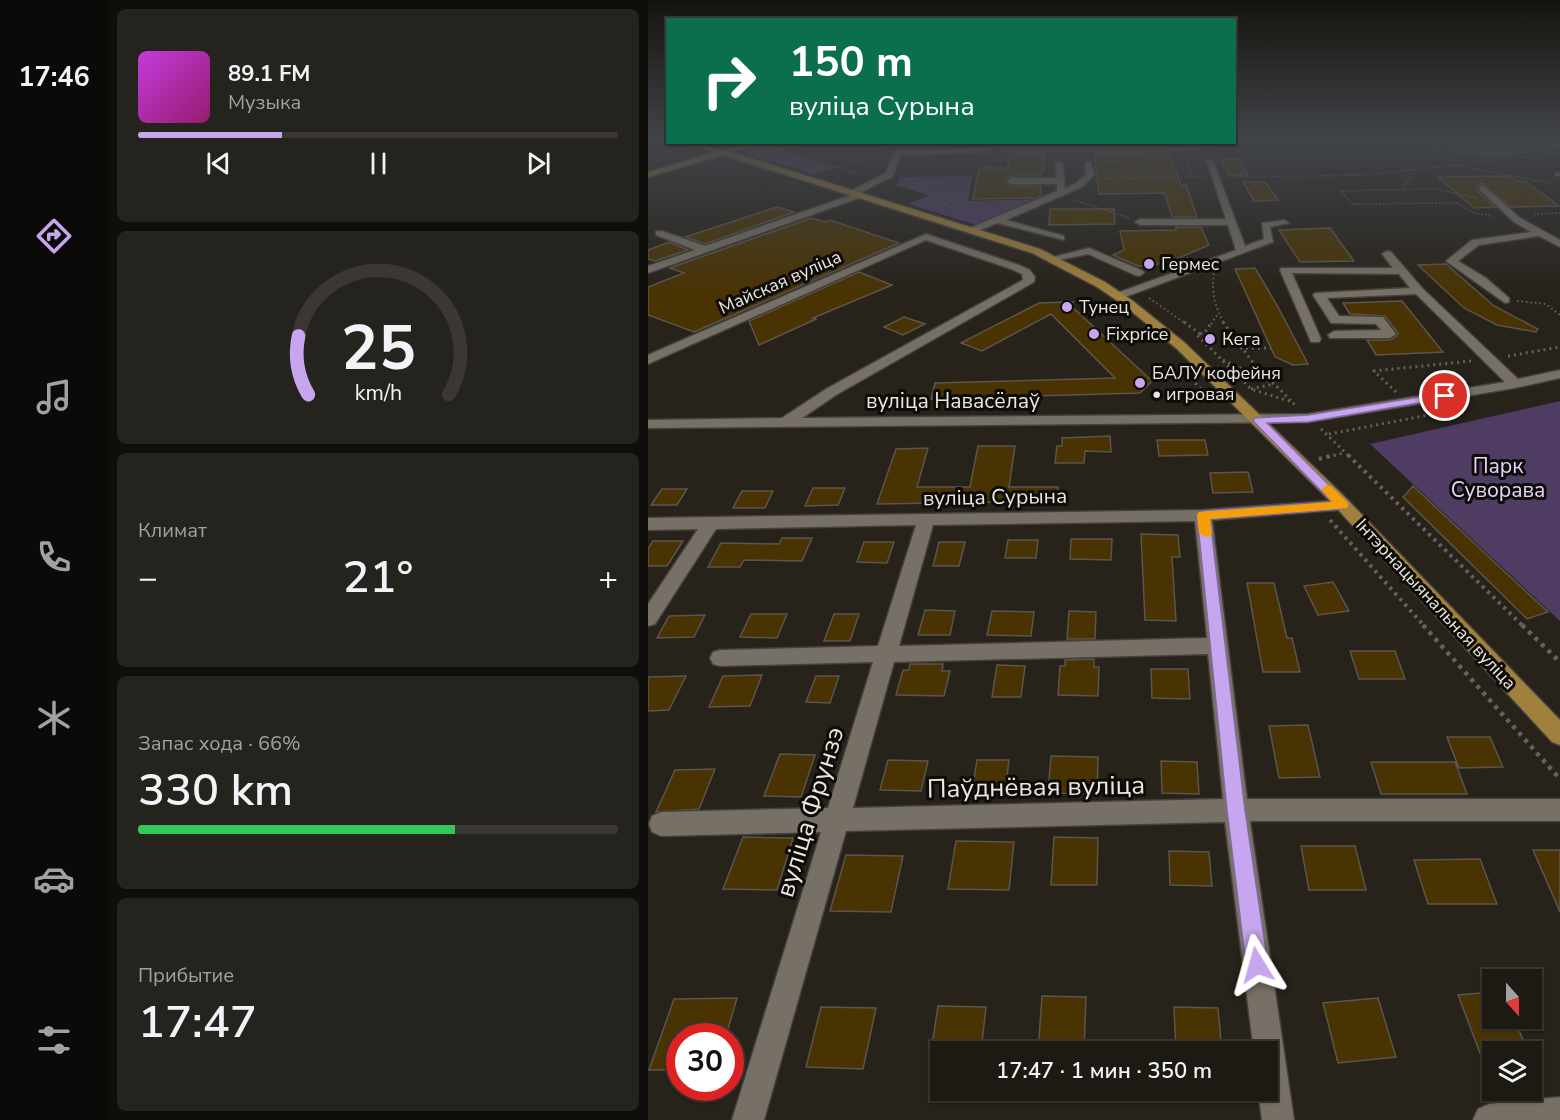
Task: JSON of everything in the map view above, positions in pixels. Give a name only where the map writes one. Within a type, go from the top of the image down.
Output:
[{"type":"main road","name":"Інтэрнацыянальная вуліца","points":[[844,190],[1054,258],[1121,295],[1154,320],[1342,505],[1560,735]]},
{"type":"street","points":[[648,270],[862,190]]},
{"type":"street","points":[[973,230],[1065,190]]},
{"type":"street","points":[[1218,190],[1231,222],[1238,253]]},
{"type":"street","points":[[1485,190],[1517,220],[1560,244]]},
{"type":"street","points":[[997,220],[1060,238]]},
{"type":"street","points":[[1140,222],[1231,222]]},
{"type":"street","points":[[1121,295],[1269,240],[1265,225],[1284,223]]},
{"type":"street","points":[[659,233],[705,250]]},
{"type":"street","points":[[1505,300],[1482,279],[1451,261],[1476,242],[1542,233]]},
{"type":"street","name":"Майская вуліца","points":[[648,360],[926,237],[1026,272],[1030,277],[1028,282],[831,392],[785,423]]},
{"type":"street","points":[[1054,258],[1079,251],[1089,251],[1139,273]]},
{"type":"street","points":[[1387,254],[1419,291],[1515,384]]},
{"type":"street","points":[[1315,339],[1285,270],[1402,271]]},
{"type":"street","points":[[1334,335],[1390,334],[1379,320],[1335,320],[1319,295],[1419,291]]},
{"type":"street","name":"вуліца Навасёлаў","points":[[648,424],[1308,418],[1407,403],[1560,374]]},
{"type":"street","name":"вуліца Сурына","points":[[648,524],[1203,515],[1342,505]]},
{"type":"street","points":[[1203,515],[1236,810],[1278,1120]]},
{"type":"street","name":"вуліца Фрунзэ","points":[[748,1120],[926,520]]},
{"type":"street","points":[[648,619],[711,523]]},
{"type":"street","points":[[720,658],[886,652],[1217,646]]},
{"type":"street","name":"Паўднёвая вуліца","points":[[661,824],[1236,810],[1560,810]]},
{"type":"street","points":[[1489,1120],[1560,1113]]},
{"type":"path","points":[[1385,190],[1340,191],[1352,204],[1457,203],[1474,213],[1517,220]]},
{"type":"path","points":[[1443,190],[1498,202]]},
{"type":"path","points":[[1238,253],[1216,269],[1212,279],[1211,286],[1218,314],[1240,348],[1293,402]]},
{"type":"path","points":[[1505,300],[1546,304],[1560,315]]},
{"type":"path","points":[[1200,333],[1205,332],[1218,314]]},
{"type":"path","points":[[1423,416],[1374,371],[1489,359],[1560,347]]},
{"type":"path","points":[[1240,348],[1271,348]]},
{"type":"path","points":[[1221,359],[1274,384]]},
{"type":"path","points":[[1190,378],[1205,394],[1238,420]]},
{"type":"path","points":[[1251,389],[1274,384]]},
{"type":"path","points":[[1472,407],[1328,435],[1560,662]]},
{"type":"green space","points":[[915,190],[970,190],[968,201],[1038,199],[976,225],[908,204],[930,195]]},
{"type":"green space","name":"Парк Суворава","points":[[1560,401],[1560,621],[1370,444]]},
{"type":"building","points":[[975,190],[1041,190],[1040,196],[1036,198],[973,199]]},
{"type":"building","points":[[1099,190],[1188,190],[1197,217],[1172,217],[1165,193],[1099,194]]},
{"type":"building","points":[[1248,190],[1271,190],[1278,200],[1254,201]]},
{"type":"building","points":[[1453,190],[1478,190],[1495,207],[1474,208]]},
{"type":"building","points":[[1491,190],[1538,190],[1559,206],[1511,207]]},
{"type":"building","points":[[777,207],[794,212],[705,244],[685,237]]},
{"type":"building","points":[[1050,209],[1114,209],[1115,224],[1049,225]]},
{"type":"building","points":[[811,218],[825,222],[830,220],[899,243],[694,332],[648,315],[648,287],[684,273],[670,268]]},
{"type":"building","points":[[1176,227],[1201,227],[1209,245],[1167,263],[1163,262],[1150,267],[1138,266],[1113,255],[1124,250],[1120,231],[1176,230]]},
{"type":"building","points":[[1330,228],[1354,261],[1300,262],[1279,230]]},
{"type":"building","points":[[669,242],[688,250],[655,261],[648,259],[648,250]]},
{"type":"building","points":[[1446,264],[1494,306],[1538,329],[1536,332],[1497,325],[1464,308],[1418,265]]},
{"type":"building","points":[[1255,268],[1308,364],[1293,365],[1275,357],[1235,269]]},
{"type":"building","points":[[859,272],[892,285],[813,318],[816,319],[759,345],[749,321]]},
{"type":"building","points":[[1402,301],[1443,352],[1376,355],[1367,340],[1390,340],[1398,333],[1385,316],[1350,314],[1343,303]]},
{"type":"building","points":[[1074,302],[1069,304],[1152,381],[1140,393],[931,399],[935,383],[1115,378],[1051,314],[982,351],[961,343],[1039,303]]},
{"type":"building","points":[[904,317],[925,324],[903,335],[884,327]]},
{"type":"building","points":[[1110,436],[1111,452],[1085,451],[1084,463],[1055,463],[1057,446],[1062,446],[1062,438]]},
{"type":"building","points":[[1157,440],[1205,440],[1208,455],[1159,456]]},
{"type":"building","points":[[978,446],[1015,446],[1009,487],[1058,487],[1058,501],[877,504],[896,449],[928,448],[917,487],[970,487]]},
{"type":"building","points":[[1248,472],[1253,492],[1213,493],[1210,473]]},
{"type":"building","points":[[1413,486],[1548,612],[1527,619],[1403,497]]},
{"type":"building","points":[[813,488],[845,488],[838,505],[805,506]]},
{"type":"building","points":[[662,489],[687,489],[677,505],[651,505]]},
{"type":"building","points":[[742,491],[773,491],[765,508],[733,508]]},
{"type":"building","points":[[1141,534],[1178,535],[1180,557],[1172,557],[1176,621],[1145,620]]},
{"type":"building","points":[[782,538],[812,538],[802,561],[744,560],[740,567],[708,567],[721,543],[779,544]]},
{"type":"building","points":[[1071,539],[1112,539],[1111,560],[1070,559]]},
{"type":"building","points":[[1008,540],[1038,540],[1036,558],[1005,558]]},
{"type":"building","points":[[653,541],[683,541],[667,566],[648,566],[648,549]]},
{"type":"building","points":[[864,542],[894,542],[887,563],[857,562]]},
{"type":"building","points":[[939,542],[965,542],[959,566],[933,566]]},
{"type":"building","points":[[1333,582],[1349,611],[1318,615],[1304,586]]},
{"type":"building","points":[[1247,583],[1274,583],[1287,638],[1292,638],[1300,672],[1263,672]]},
{"type":"building","points":[[925,610],[955,611],[950,635],[918,635]]},
{"type":"building","points":[[992,611],[1034,612],[1031,636],[987,635]]},
{"type":"building","points":[[1069,611],[1096,612],[1095,639],[1067,639]]},
{"type":"building","points":[[751,614],[787,614],[777,638],[740,637]]},
{"type":"building","points":[[834,614],[859,614],[850,641],[824,641]]},
{"type":"building","points":[[705,615],[694,637],[657,638],[669,616]]},
{"type":"building","points":[[1350,651],[1395,651],[1405,679],[1359,679]]},
{"type":"building","points":[[1094,659],[1094,667],[1099,667],[1098,696],[1058,695],[1060,666],[1065,666],[1065,660]]},
{"type":"building","points":[[910,664],[943,664],[942,671],[950,671],[944,696],[896,695],[903,670],[909,670]]},
{"type":"building","points":[[997,665],[1025,666],[1021,697],[992,697]]},
{"type":"building","points":[[1151,669],[1188,669],[1190,699],[1152,698]]},
{"type":"building","points":[[762,675],[750,706],[709,707],[723,676]]},
{"type":"building","points":[[686,676],[669,710],[648,711],[648,677]]},
{"type":"building","points":[[816,676],[839,676],[830,703],[806,702]]},
{"type":"building","points":[[1308,725],[1320,777],[1279,778],[1269,726]]},
{"type":"building","points":[[1447,737],[1490,737],[1503,767],[1459,768]]},
{"type":"building","points":[[780,754],[815,755],[801,797],[764,796]]},
{"type":"building","points":[[1051,756],[1098,757],[1097,794],[1048,793]]},
{"type":"building","points":[[888,760],[928,761],[921,791],[880,790]]},
{"type":"building","points":[[977,760],[1009,760],[1005,792],[972,791]]},
{"type":"building","points":[[1161,761],[1197,762],[1199,794],[1162,793]]},
{"type":"building","points":[[1371,762],[1455,762],[1467,794],[1381,794]]},
{"type":"building","points":[[715,769],[699,809],[656,812],[675,770]]},
{"type":"building","points":[[743,837],[793,838],[777,890],[723,889]]},
{"type":"building","points":[[1054,837],[1098,838],[1097,885],[1051,885]]},
{"type":"building","points":[[956,841],[1014,842],[1009,890],[948,889]]},
{"type":"building","points":[[1301,846],[1355,846],[1366,890],[1309,890]]},
{"type":"building","points":[[1533,850],[1560,850],[1560,912]]},
{"type":"building","points":[[1169,851],[1209,852],[1212,886],[1170,885]]},
{"type":"building","points":[[846,855],[903,856],[891,912],[830,911]]},
{"type":"building","points":[[1480,859],[1497,904],[1428,904],[1414,860]]},
{"type":"building","points":[[1482,993],[1482,1029],[1519,1029],[1523,1041],[1482,1041],[1482,1058],[1458,995]]},
{"type":"building","points":[[1042,996],[1086,997],[1084,1041],[1039,1041]]},
{"type":"building","points":[[737,998],[730,1023],[666,1023],[666,1070],[649,1070],[674,999]]},
{"type":"building","points":[[1378,998],[1396,1057],[1338,1063],[1323,1003]]},
{"type":"building","points":[[938,1006],[986,1007],[982,1041],[933,1041]]},
{"type":"building","points":[[821,1007],[876,1008],[863,1069],[806,1067]]},
{"type":"building","points":[[1174,1007],[1218,1008],[1221,1041],[1176,1041]]},
{"type":"slow traffic","points":[[1205,533],[1203,515],[1342,505],[1327,489]]},
{"type":"place","name":"Гермес","points":[[1149,264]]},
{"type":"place","name":"Тунец","points":[[1067,307]]},
{"type":"place","name":"Fixprice","points":[[1094,334]]},
{"type":"place","name":"Кега","points":[[1210,339]]},
{"type":"place","name":"БАЛУ кофейня • игровая","points":[[1140,383]]},
{"type":"route","points":[[1257,965],[1236,810],[1203,515],[1342,505],[1258,420],[1308,418],[1445,396]]}]
